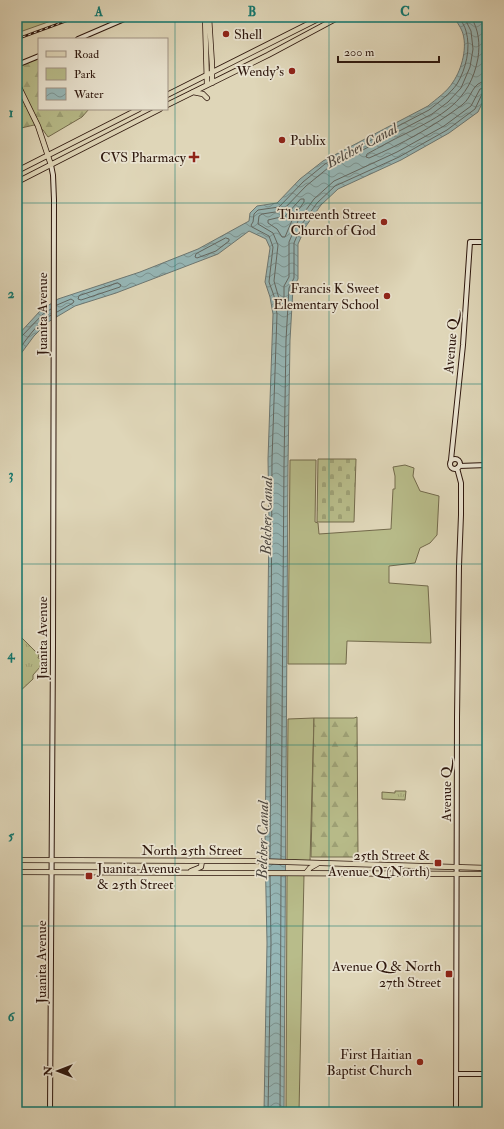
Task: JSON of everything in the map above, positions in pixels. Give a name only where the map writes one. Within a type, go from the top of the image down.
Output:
[{"type":"main road","points":[[205,17],[207,74],[209,84]]},
{"type":"main road","points":[[209,17],[212,72],[209,84]]},
{"type":"main road","points":[[168,94],[322,17]]},
{"type":"main road","points":[[168,104],[268,55],[339,17]]},
{"type":"main road","points":[[17,84],[36,121],[50,165]]},
{"type":"main road","points":[[193,92],[203,94],[207,98]]},
{"type":"main road","points":[[17,171],[137,110]]},
{"type":"main road","points":[[17,182],[158,110]]},
{"type":"main road","name":"North 25th Street","points":[[17,860],[262,861],[487,868]]},
{"type":"main road","points":[[190,872],[200,866],[202,861]]},
{"type":"main road","points":[[306,873],[310,868],[319,863]]},
{"type":"main road","name":"North 25th Street","points":[[17,872],[354,872],[487,874]]},
{"type":"street","points":[[80,38],[129,17]]},
{"type":"street","points":[[17,65],[38,56]]},
{"type":"street","name":"Juanita Avenue","points":[[50,165],[54,179],[50,1112]]},
{"type":"street","name":"Avenue Q","points":[[451,460],[463,345],[470,242],[487,242]]},
{"type":"street","name":"Avenue Q","points":[[453,452],[461,483],[458,618],[456,1112]]},
{"type":"street","points":[[451,460],[457,464]]},
{"type":"street","points":[[451,460],[450,464],[487,465]]},
{"type":"street","points":[[460,477],[463,469],[468,465]]},
{"type":"street","points":[[456,1074],[487,1074]]},
{"type":"green space","points":[[17,17],[62,17],[17,33]]},
{"type":"green space","points":[[38,59],[38,110],[88,110],[82,117],[48,137],[43,130],[34,125],[17,129],[17,64]]},
{"type":"green space","points":[[318,459],[356,459],[354,522],[317,522]]},
{"type":"green space","points":[[290,460],[316,460],[315,522],[318,523],[319,534],[391,529],[393,489],[395,489],[393,467],[405,465],[414,468],[413,476],[420,491],[439,496],[437,535],[430,543],[420,548],[415,563],[389,566],[389,583],[428,586],[431,643],[347,641],[346,664],[288,664]]},
{"type":"green space","points":[[17,633],[39,655],[38,658],[41,659],[40,667],[33,675],[33,679],[17,694]]},
{"type":"green space","points":[[357,717],[358,857],[311,857],[314,718]]},
{"type":"green space","points":[[314,718],[310,861],[287,860],[288,719]]},
{"type":"green space","points":[[395,791],[406,791],[405,800],[382,799],[382,792],[395,793]]},
{"type":"green space","points":[[287,875],[304,875],[299,1112],[286,1112]]},
{"type":"water","name":"Belcher Canal","points":[[454,17],[487,17],[487,93],[478,112],[449,133],[401,160],[338,189],[321,205],[306,226],[298,244],[298,279],[293,288],[290,340],[284,1112],[264,1112],[267,943],[265,846],[269,522],[268,459],[273,314],[270,297],[265,282],[270,248],[266,239],[249,231],[218,254],[116,293],[75,306],[48,322],[34,336],[17,359],[17,336],[40,311],[58,299],[140,272],[198,249],[249,221],[250,213],[257,206],[277,203],[300,179],[323,161],[428,106],[451,86],[459,71],[463,57],[464,37]]},
{"type":"railway","points":[[17,39],[77,17]]},
{"type":"place","name":"Shell","points":[[226,34]]},
{"type":"place","name":"Wendy's","points":[[292,71]]},
{"type":"place","name":"Publix","points":[[282,140]]},
{"type":"place","name":"CVS Pharmacy","points":[[194,157]]},
{"type":"place","name":"Thirteenth Street Church of God","points":[[384,222]]},
{"type":"place","name":"Francis K Sweet Elementary School","points":[[387,296]]},
{"type":"place","name":"25th Street & Avenue Q (North)","points":[[438,863]]},
{"type":"place","name":"Juanita Avenue & 25th Street","points":[[89,876]]},
{"type":"place","name":"Avenue Q & North 27th Street","points":[[449,974]]},
{"type":"place","name":"First Haitian Baptist Church","points":[[420,1062]]}]
